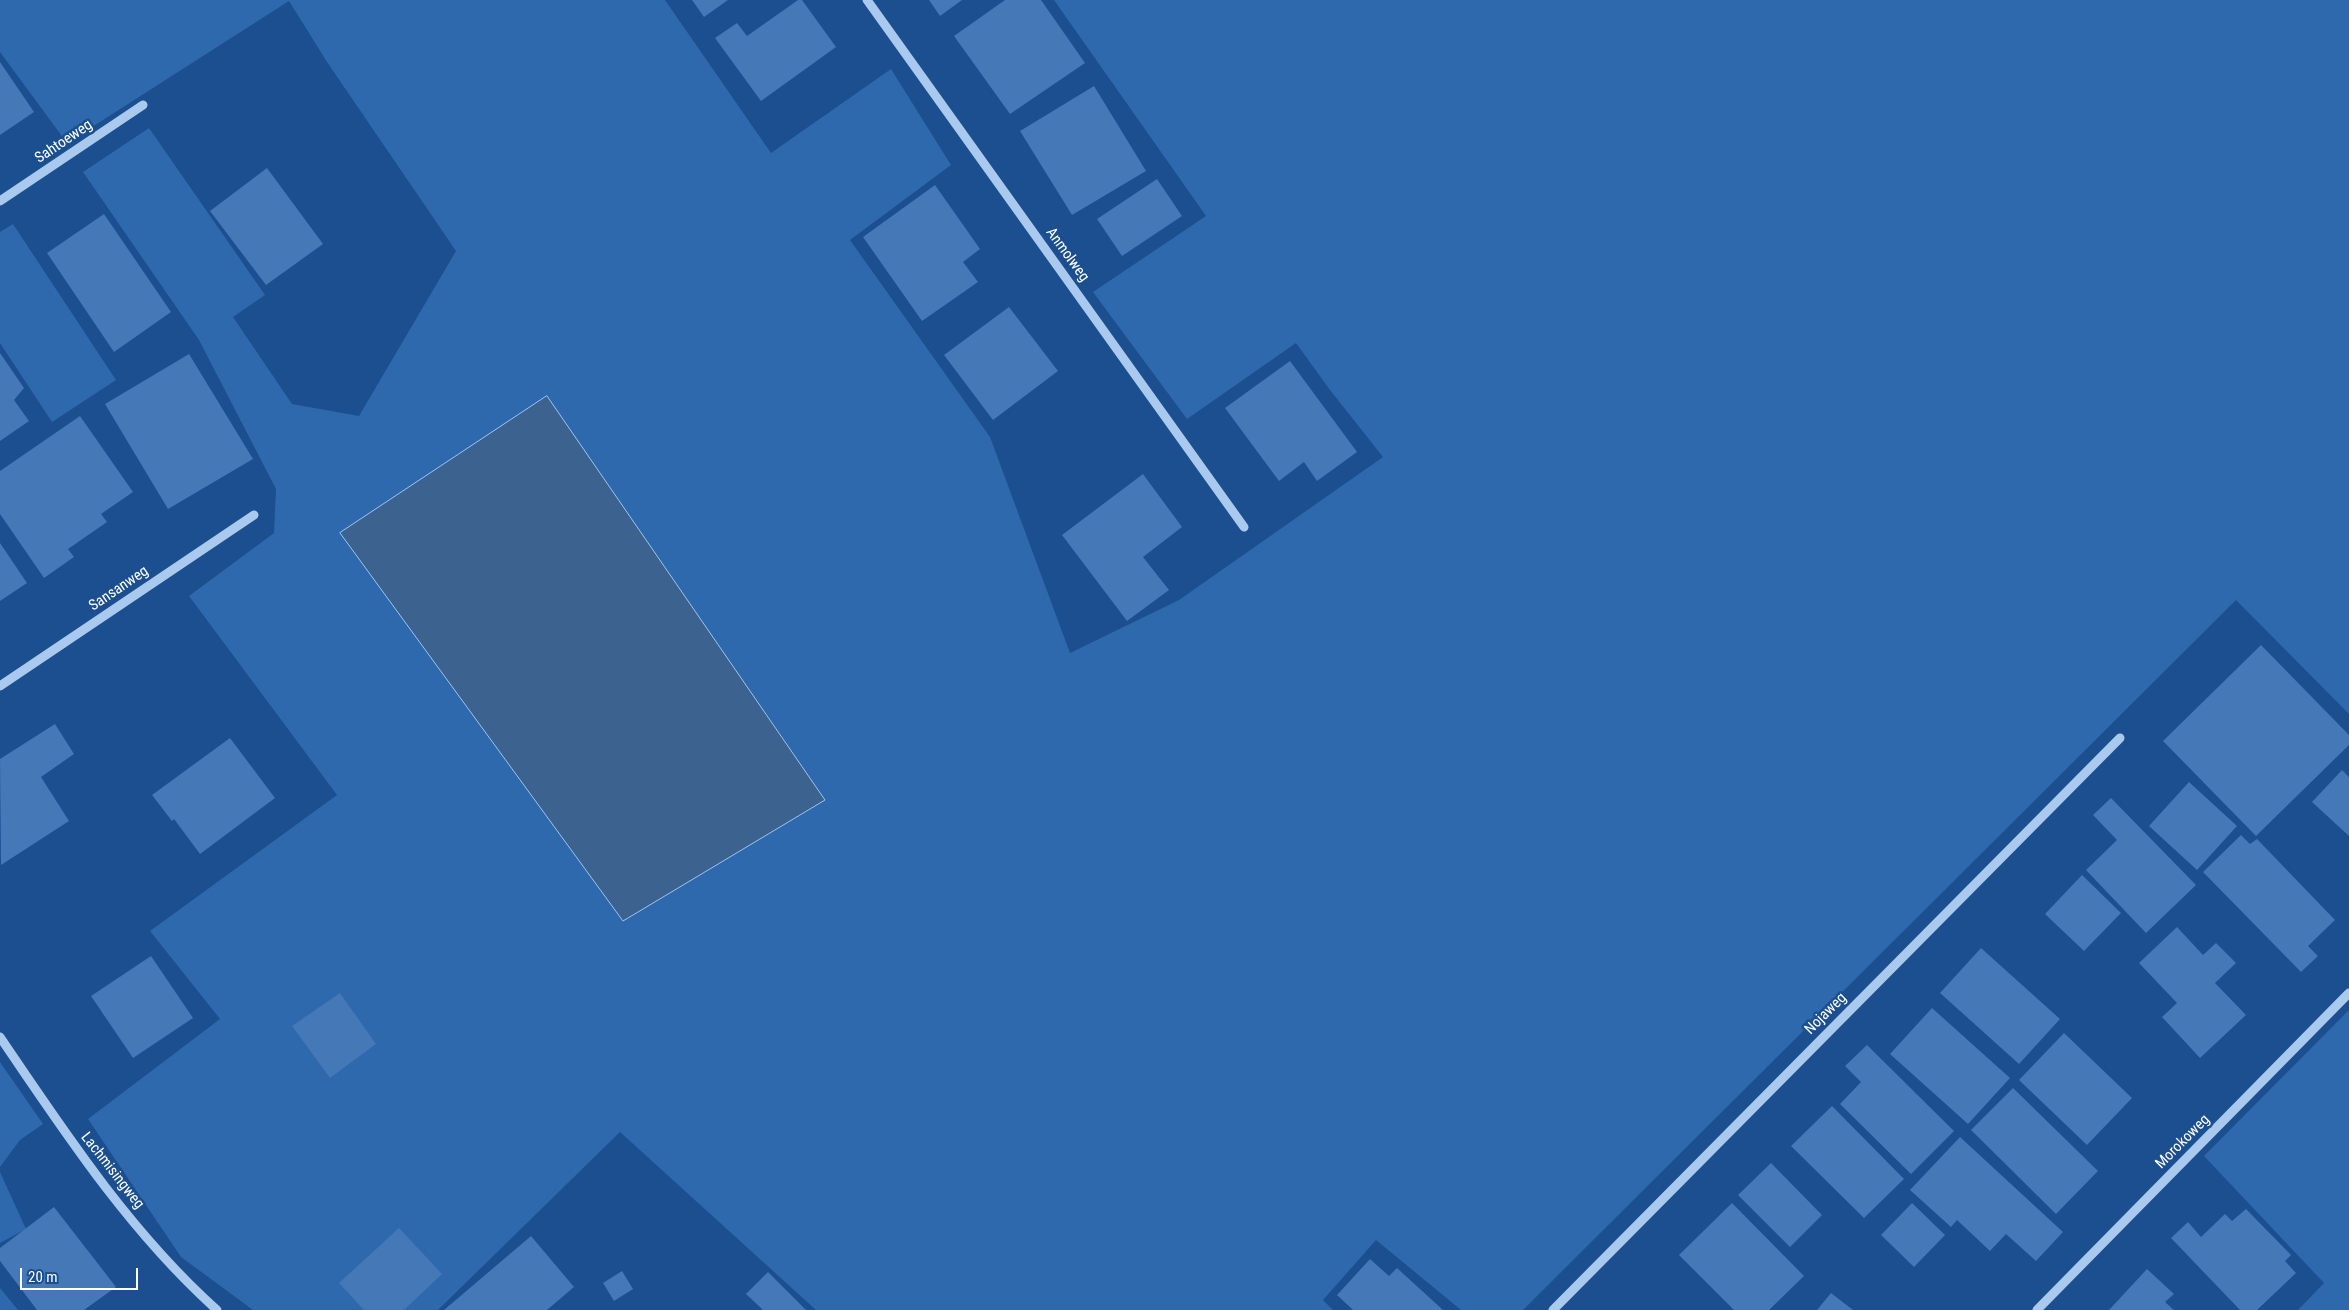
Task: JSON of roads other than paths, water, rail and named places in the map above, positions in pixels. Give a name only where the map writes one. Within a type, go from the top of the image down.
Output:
[{"type":"street","name":"Anmolweg","points":[[867,0],[1244,527]]},
{"type":"street","name":"Sahtoeweg","points":[[0,201],[143,105]]},
{"type":"street","name":"Sansanweg","points":[[0,686],[254,514]]},
{"type":"street","name":"Nojaweg","points":[[1553,1310],[2120,738]]},
{"type":"street","name":"Morokoweg","points":[[2037,1310],[2349,993]]},
{"type":"street","name":"Lachmisingweg","points":[[0,1037],[79,1153],[166,1261],[217,1310]]}]
